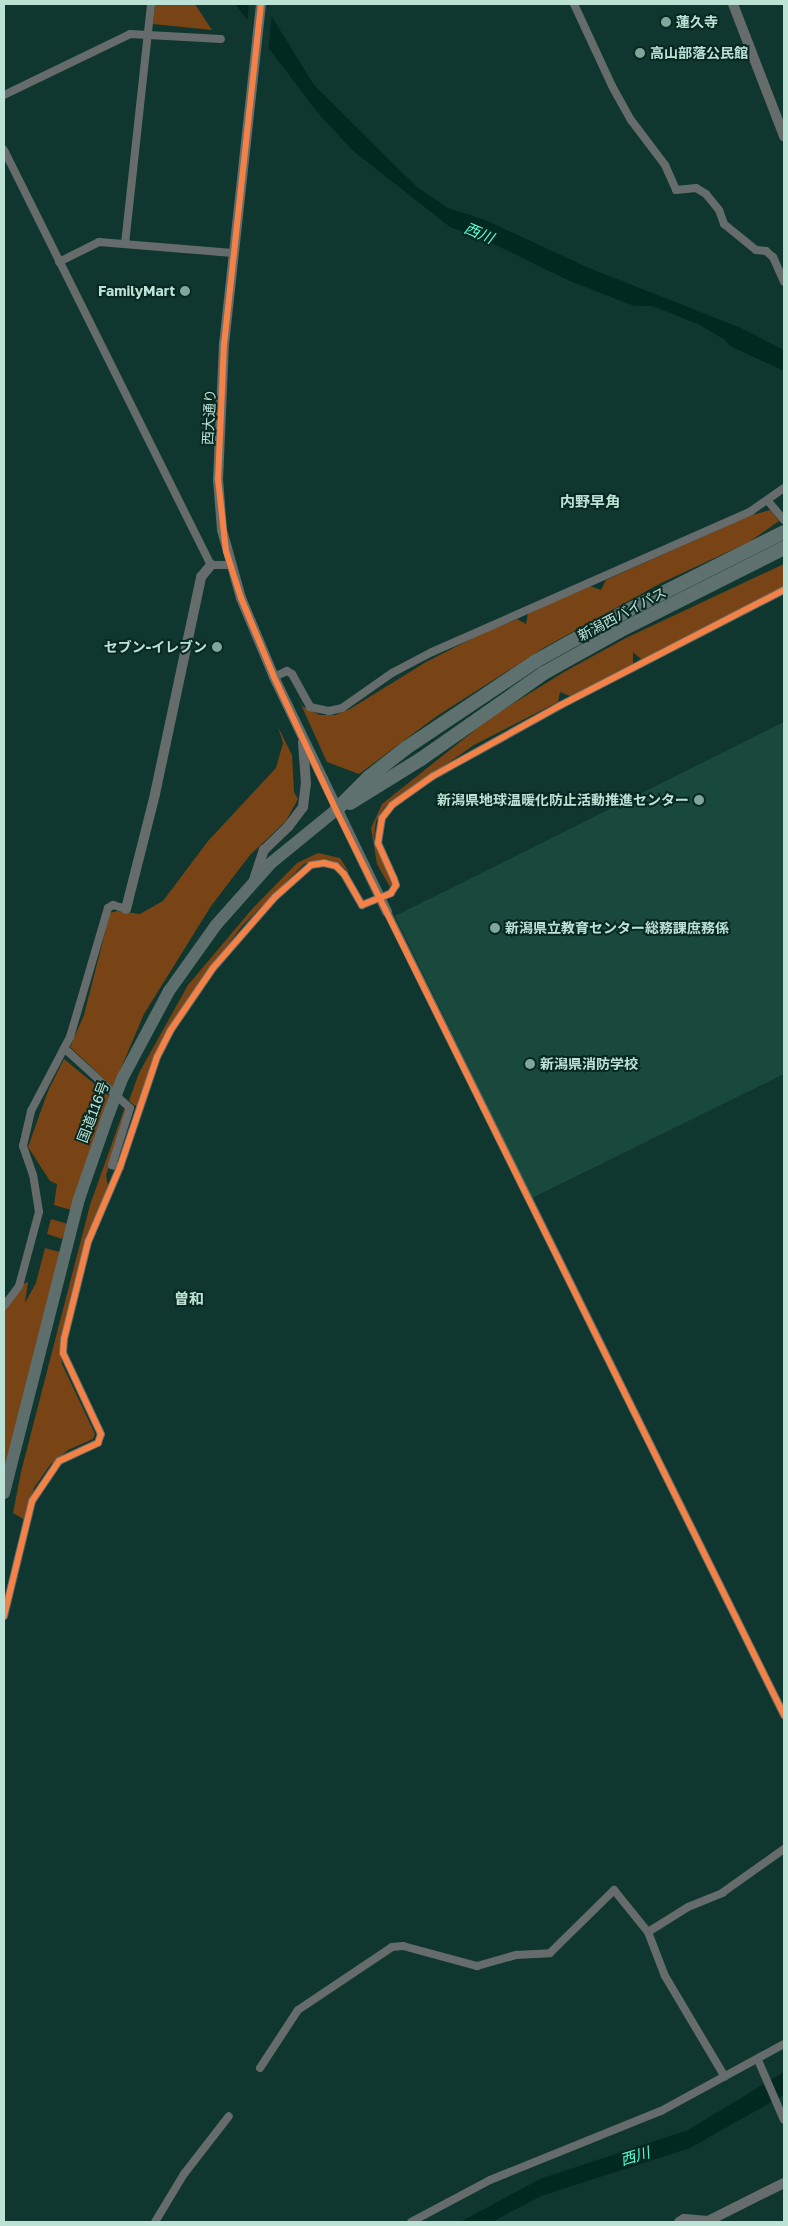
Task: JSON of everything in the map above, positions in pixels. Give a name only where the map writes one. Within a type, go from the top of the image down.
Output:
[{"type":"highway","name":"新潟西バイパス","points":[[336,810],[369,777],[465,705],[613,618],[784,532]]},
{"type":"highway","name":"新潟西バイパス","points":[[336,810],[375,789],[544,673],[611,636],[780,550]]},
{"type":"highway","name":"国道116号","points":[[4,1493],[79,1199],[123,1077],[169,991],[216,925],[272,862],[336,810]]},
{"type":"street","points":[[125,244],[151,4]]},
{"type":"street","name":"西大通り","points":[[261,4],[224,343],[218,479],[222,530],[231,565],[274,678],[336,810],[387,912]]},
{"type":"street","points":[[574,4],[612,86],[631,120],[665,165],[676,190],[696,188],[706,194],[719,210],[724,224],[756,250],[766,251],[773,256],[784,282]]},
{"type":"street","points":[[732,4],[780,116],[784,136]]},
{"type":"street","points":[[4,95],[130,34],[221,39]]},
{"type":"street","points":[[4,150],[211,565]]},
{"type":"street","points":[[59,262],[98,242],[233,253]]},
{"type":"street","points":[[274,678],[287,671],[292,674],[310,707],[329,712],[342,708],[392,673],[432,652],[768,502],[784,488]]},
{"type":"street","points":[[768,502],[784,520]]},
{"type":"street","points":[[4,1306],[12,1299],[19,1286],[39,1212],[33,1175],[23,1146],[31,1111],[64,1048],[108,908],[113,905],[126,908],[155,794],[201,576],[211,565],[231,565]]},
{"type":"street","points":[[4,1616],[32,1501],[58,1461],[98,1443],[101,1434],[63,1353],[64,1339],[88,1242],[120,1167],[157,1057],[170,1032],[213,968],[275,897],[311,865],[324,863],[344,874],[362,905],[381,899],[396,885],[378,843],[382,818],[392,806],[473,752],[784,590]]},
{"type":"street","points":[[253,882],[256,865],[264,850],[288,828],[303,807],[306,784],[303,738]]},
{"type":"street","points":[[387,912],[784,1716]]},
{"type":"street","points":[[64,1048],[130,1108],[112,1164],[120,1167]]},
{"type":"street","points":[[648,1932],[688,1907],[722,1893],[784,1849]]},
{"type":"street","points":[[260,2068],[298,2010],[392,1947],[403,1946],[478,1966],[516,1955],[550,1953],[614,1890],[648,1932],[665,1976],[726,2077]]},
{"type":"street","points":[[411,2222],[490,2180],[636,2122],[726,2077],[784,2044]]},
{"type":"street","points":[[758,2060],[783,2118]]},
{"type":"street","points":[[155,2222],[184,2174],[229,2116]]},
{"type":"street","points":[[683,2221],[708,2221],[784,2183]]},
{"type":"shaded area","points":[[155,4],[195,4],[212,30],[153,24]]},
{"type":"shaded area","points":[[770,510],[779,521],[749,542],[661,583],[545,647],[437,716],[359,774],[327,762],[298,698],[302,706],[320,715],[335,715],[350,709],[426,662],[483,633],[517,619],[526,624],[528,613],[590,586],[601,590],[606,580],[749,516]]},
{"type":"shaded area","points":[[784,564],[784,586],[642,660],[633,652],[633,665],[570,696],[560,692],[558,702],[474,745],[385,807],[376,821],[374,839],[392,885],[390,887],[377,864],[371,828],[382,804],[490,718],[564,672],[626,638]]},
{"type":"shaded area","points":[[784,722],[784,1074],[532,1198],[395,916]]},
{"type":"shaded area","points":[[278,727],[292,755],[294,792],[298,799],[286,821],[250,855],[211,906],[144,1014],[113,1087],[70,1047],[84,1015],[110,913],[117,911],[140,914],[163,901],[208,841],[276,768],[283,743]]},
{"type":"shaded area","points":[[318,853],[340,858],[349,872],[338,863],[322,859],[304,864],[242,926],[188,998],[164,1038],[137,1107],[129,1101],[139,1073],[188,985],[253,908],[297,863]]},
{"type":"shaded area","points":[[64,1059],[109,1096],[71,1210],[54,1205],[57,1184],[50,1181],[28,1147],[48,1091]]},
{"type":"shaded area","points":[[125,1107],[127,1114],[106,1175],[108,1186],[85,1240],[60,1350],[62,1364],[95,1434],[93,1439],[68,1450],[50,1465],[34,1488],[25,1520],[13,1513],[21,1472],[90,1205]]},
{"type":"shaded area","points":[[51,1219],[68,1224],[62,1239],[47,1234]]},
{"type":"shaded area","points":[[45,1248],[60,1252],[4,1477],[4,1307],[20,1285],[28,1282],[25,1303],[36,1283]]},
{"type":"water","name":"西川","points":[[235,4],[264,4],[314,85],[417,187],[448,208],[485,220],[589,268],[741,328],[784,350],[784,371],[730,346],[724,339],[698,324],[652,306],[634,306],[570,281],[479,237],[450,227],[352,150],[318,113]]},
{"type":"water","name":"西川","points":[[784,2072],[784,2095],[690,2148],[541,2196],[492,2222],[460,2222],[540,2179],[688,2130]]},
{"type":"pier","points":[[249,4],[267,4],[272,12],[268,53],[247,24]]},
{"type":"cycle path","points":[[261,4],[224,343],[218,479],[226,551],[241,598],[274,677],[336,810],[784,1715]]},
{"type":"cycle path","points":[[4,1616],[32,1501],[59,1461],[98,1443],[101,1434],[63,1353],[64,1339],[88,1242],[120,1167],[157,1057],[170,1031],[213,968],[275,897],[311,865],[324,863],[336,866],[344,874],[362,905],[391,893],[396,885],[378,843],[382,818],[392,805],[433,776],[561,705],[784,590]]},
{"type":"place","name":"蓮久寺","points":[[666,22]]},
{"type":"place","name":"高山部落公民館","points":[[640,53]]},
{"type":"place","name":"FamilyMart","points":[[185,291]]},
{"type":"place","name":"セブン-イレブン","points":[[217,647]]},
{"type":"place","name":"新潟県地球温暖化防止活動推進センター","points":[[699,800]]},
{"type":"place","name":"新潟県立教育センター総務課庶務係","points":[[495,928]]},
{"type":"place","name":"新潟県消防学校","points":[[530,1064]]},
{"type":"district","name":"内野早角","points":[[590,502]]},
{"type":"district","name":"曽和","points":[[189,1299]]}]
